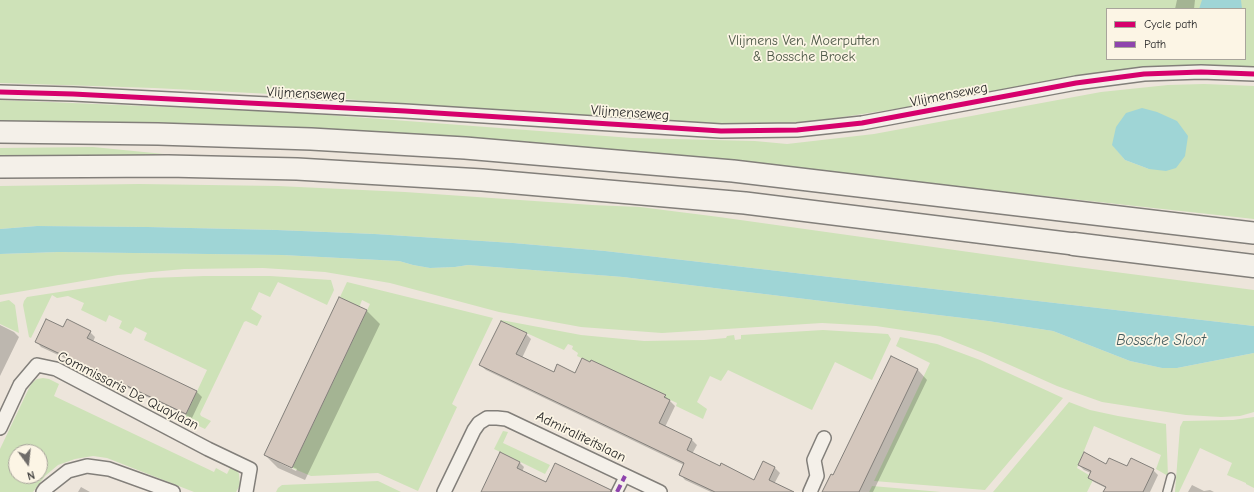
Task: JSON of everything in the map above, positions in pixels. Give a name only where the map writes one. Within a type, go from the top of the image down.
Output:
[{"type":"highway","points":[[1074,244],[1254,266]]},
{"type":"main road","points":[[0,132],[165,134],[311,139],[465,148],[733,171],[1254,233]]},
{"type":"main road","points":[[0,167],[168,166],[267,169],[474,179],[745,203],[1074,244]]},
{"type":"street","name":"Vlijmenseweg","points":[[0,92],[73,94],[405,111],[736,131],[797,130],[862,123],[1076,83],[1144,74],[1201,72],[1254,74]]},
{"type":"street","name":"Commissaris De Quaylaan","points":[[0,428],[20,385],[37,365],[56,369],[250,470],[246,492]]},
{"type":"street","name":"Admiraliteitslaan","points":[[444,492],[474,430],[479,423],[488,418],[506,419],[660,492]]},
{"type":"street","points":[[810,492],[817,476],[814,460],[824,438]]},
{"type":"street","points":[[43,492],[68,471],[87,466],[109,468],[173,492]]},
{"type":"street","points":[[617,492],[624,476]]},
{"type":"lane","points":[[1167,492],[1171,477]]},
{"type":"green space","name":"Vlijmens Ven, Moerputten & Bossche Broek","points":[[0,0],[1254,0],[1254,69],[978,96],[803,122],[726,128],[291,95],[154,88],[0,83]]},
{"type":"green space","points":[[1204,84],[1254,86],[1254,219],[752,164],[609,150],[409,135],[0,124],[0,100],[288,112],[632,138],[755,141],[787,144],[874,134],[1101,92],[1168,85]],"holes":[[[1113,145],[1149,169],[1125,160]]]},
{"type":"green space","points":[[93,147],[164,154],[56,158],[0,158],[0,148]]},
{"type":"green space","points":[[139,184],[278,186],[405,192],[640,207],[719,217],[1069,266],[1254,290],[1254,326],[605,251],[513,243],[375,234],[277,230],[37,226],[0,229],[0,186]]},
{"type":"green space","points":[[59,252],[282,255],[399,261],[430,268],[468,265],[623,277],[988,321],[1053,331],[1130,361],[1162,368],[1177,368],[1254,353],[1254,412],[1240,416],[1221,417],[1186,415],[1102,402],[1057,386],[983,353],[940,336],[923,333],[876,326],[822,323],[662,333],[581,327],[499,312],[390,283],[325,272],[263,268],[184,269],[118,275],[0,295],[0,254]]},
{"type":"green space","points":[[270,276],[331,280],[334,290],[327,305],[278,282],[270,297],[259,292],[251,309],[262,316],[257,326],[246,321],[244,322],[200,414],[211,421],[205,429],[184,419],[207,370],[144,340],[147,333],[135,327],[131,334],[119,328],[122,321],[109,315],[106,322],[81,310],[84,303],[68,296],[57,298],[52,295],[31,338],[29,337],[23,305],[27,297],[151,278]]},
{"type":"green space","points":[[347,282],[493,318],[452,404],[457,407],[418,491],[378,473],[311,476],[292,468],[370,304],[362,300],[359,308],[340,297]]},
{"type":"green space","points":[[9,300],[15,305],[19,333],[0,324],[0,302]]},
{"type":"green space","points":[[500,321],[581,335],[644,341],[704,340],[726,338],[727,336],[734,335],[735,340],[741,339],[741,335],[823,330],[888,334],[891,339],[872,380],[835,362],[812,410],[728,370],[721,381],[710,376],[697,402],[707,409],[703,419],[676,406],[677,403],[664,397],[665,396],[591,360],[590,362],[577,356],[578,353],[572,349],[573,346],[568,344],[564,350]]},
{"type":"green space","points":[[900,337],[937,344],[980,360],[1063,398],[985,490],[874,481],[930,363],[896,346]]},
{"type":"green space","points":[[37,379],[49,379],[59,384],[54,396],[214,472],[216,468],[227,474],[231,466],[237,470],[239,474],[240,485],[236,492],[194,492],[107,458],[93,456],[75,459],[58,465],[48,473],[48,444],[8,444],[8,484],[39,484],[33,492],[0,492],[0,449],[32,383]]},
{"type":"green space","points":[[1069,402],[1090,410],[1166,424],[1168,476],[1156,469],[1161,455],[1094,426],[1077,468],[1094,478],[1087,492],[993,492]]},
{"type":"green space","points":[[1254,417],[1254,488],[1227,475],[1232,463],[1200,448],[1179,492],[1175,492],[1180,427],[1183,421],[1233,420]]},
{"type":"green space","points":[[503,431],[508,432],[503,443],[550,465],[545,474],[494,449]]},
{"type":"green space","points":[[378,481],[401,492],[276,492],[282,485]]},
{"type":"green space","points":[[872,486],[941,492],[869,492]]},
{"type":"water","points":[[1202,0],[1241,0],[1242,8],[1199,8]]},
{"type":"water","points":[[1142,108],[1157,112],[1177,121],[1188,136],[1185,156],[1176,168],[1166,171],[1149,169],[1125,160],[1112,145],[1116,127],[1126,113]]},
{"type":"water","name":"Bossche Sloot","points":[[37,226],[277,230],[375,234],[605,251],[1254,326],[1254,353],[1177,368],[1162,368],[1130,361],[1053,331],[988,321],[623,277],[468,265],[430,268],[399,261],[282,255],[59,252],[0,254],[0,229]]},
{"type":"building","points":[[339,297],[367,310],[292,468],[264,455]]},
{"type":"building","points":[[46,319],[63,327],[67,319],[91,331],[87,338],[197,391],[186,414],[35,342]]},
{"type":"building","points":[[501,321],[527,333],[516,354],[554,372],[557,364],[575,373],[582,358],[590,362],[591,360],[666,395],[664,397],[670,400],[659,423],[692,439],[687,450],[720,466],[721,463],[754,480],[763,461],[775,467],[769,480],[794,492],[715,492],[679,475],[684,463],[479,365]]},
{"type":"building","points":[[891,356],[918,369],[859,492],[822,492],[831,474],[833,475]]},
{"type":"building","points":[[500,452],[520,462],[517,468],[546,482],[555,463],[611,490],[611,492],[481,492]]},
{"type":"building","points":[[1084,452],[1106,464],[1109,458],[1127,466],[1131,458],[1154,469],[1143,492],[1103,492],[1106,487],[1088,478],[1091,471],[1078,465]]},
{"type":"marked path","points":[[617,492],[625,476]]},
{"type":"cycle path","points":[[0,92],[73,94],[405,111],[721,131],[797,130],[862,123],[1076,83],[1144,74],[1201,72],[1254,74]]}]
